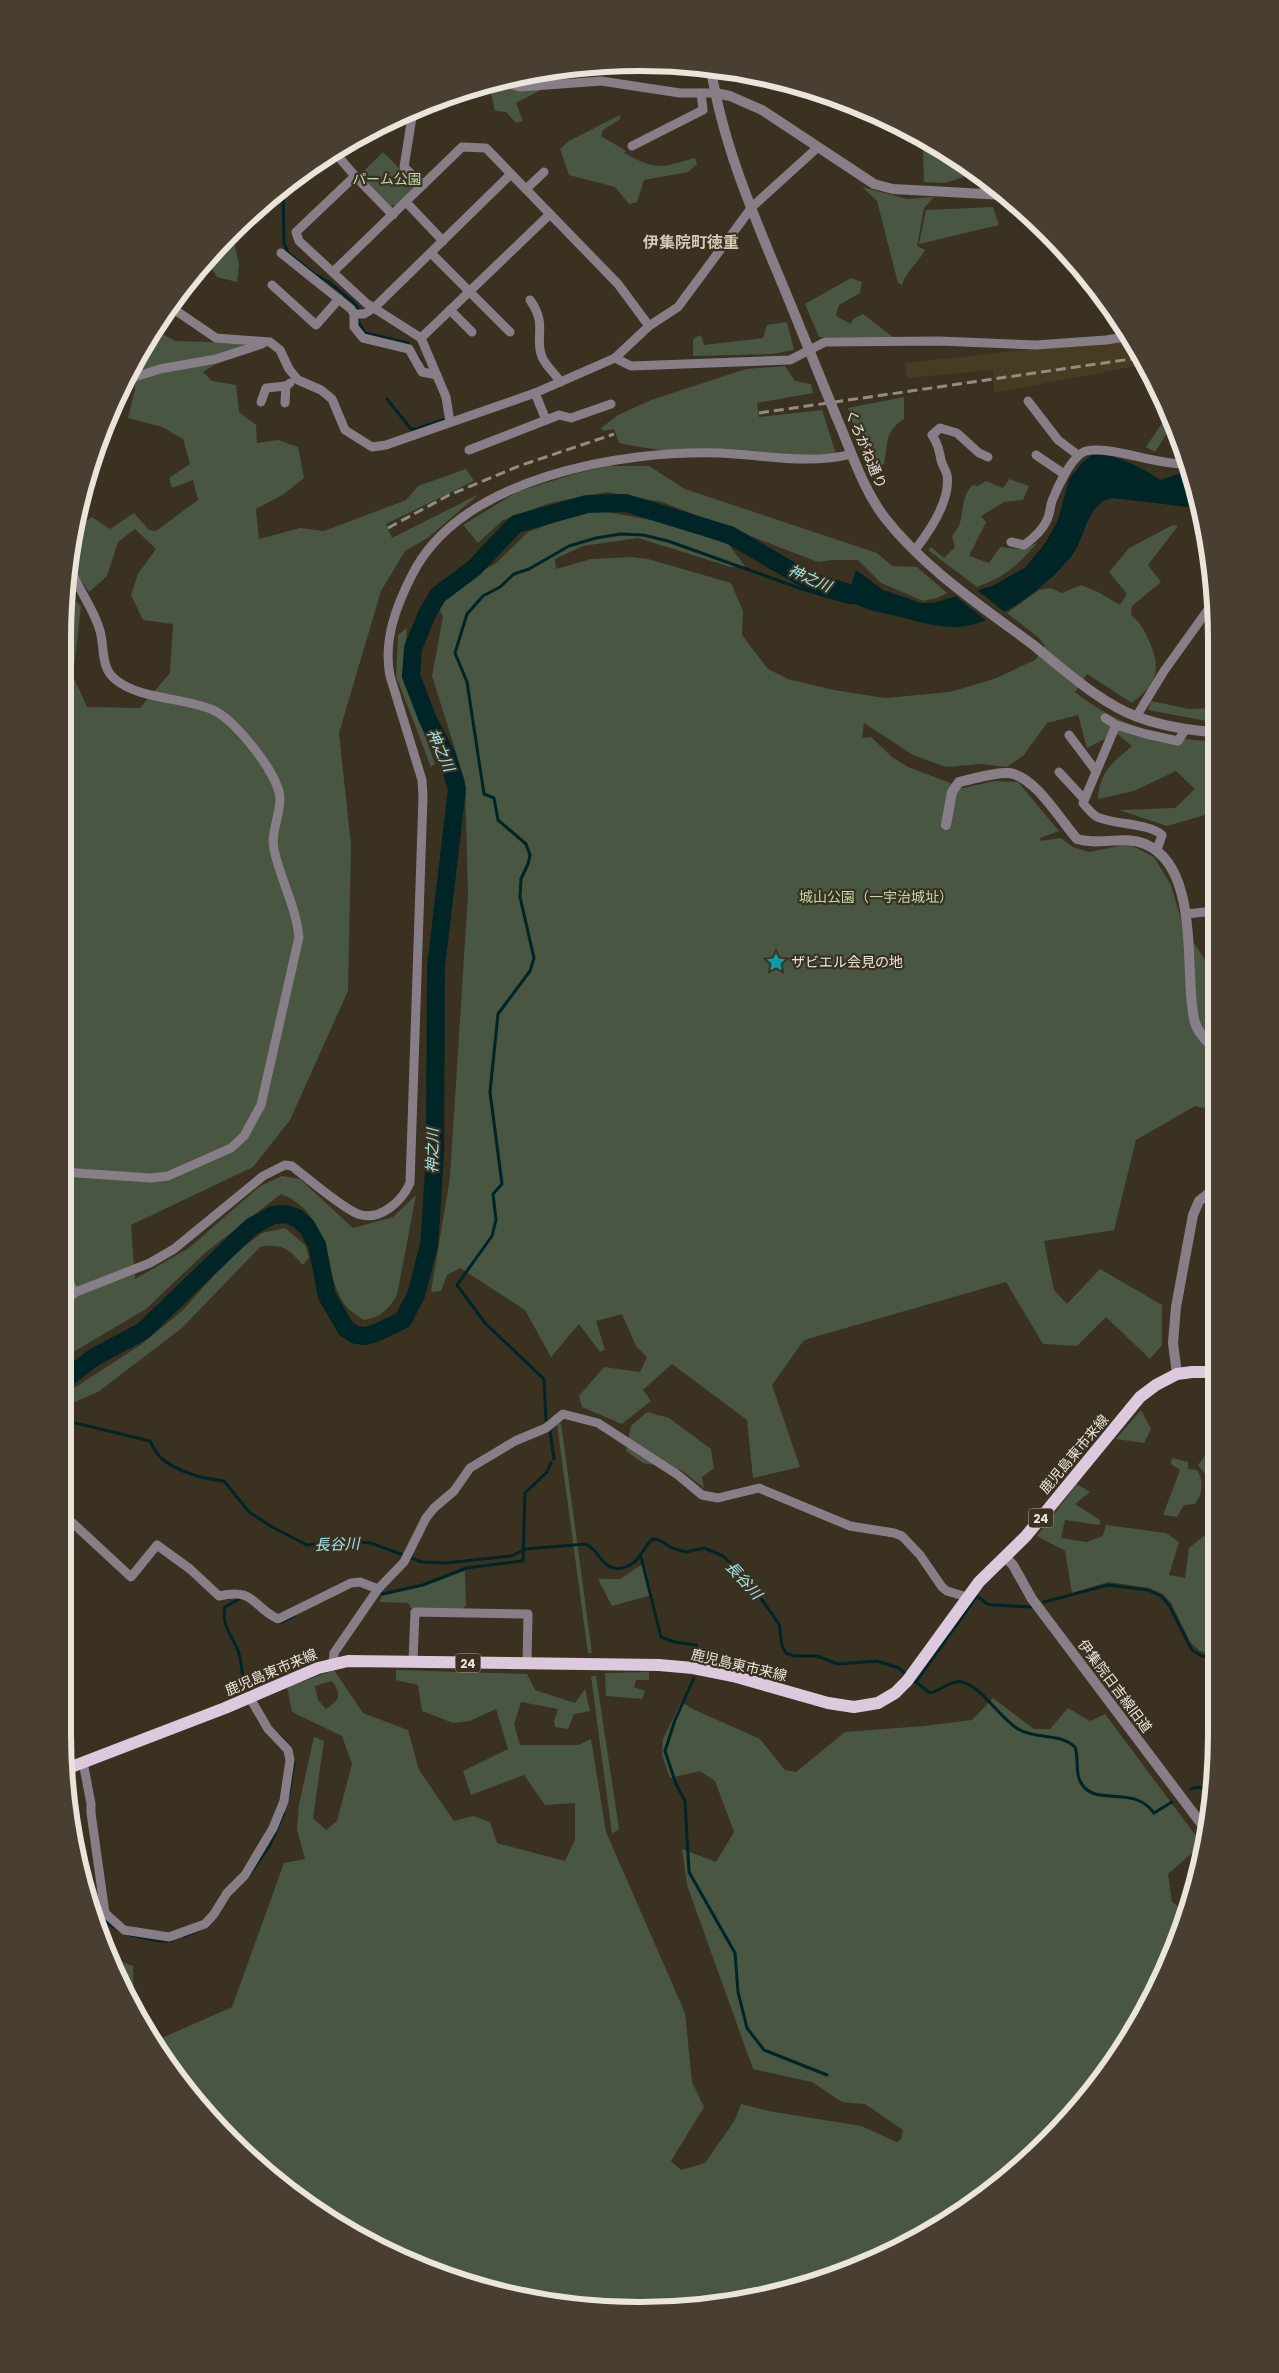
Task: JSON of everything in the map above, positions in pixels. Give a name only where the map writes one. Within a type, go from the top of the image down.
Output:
[{"type":"main road","name":"鹿児島東市来線","points":[[72,1767],[250,1698],[302,1674],[332,1664],[365,1660],[659,1665],[693,1668],[734,1676],[845,1706],[878,1703],[895,1693],[910,1677],[979,1582],[1026,1536],[1140,1397],[1156,1385],[1177,1374],[1208,1372]]},
{"type":"street","name":"くろがね通り","points":[[712,76],[728,144],[752,207],[852,454],[870,495],[886,518],[915,550],[979,605],[1092,692],[1136,717],[1184,730],[1208,732]]},
{"type":"street","points":[[516,85],[600,81],[680,93],[715,93],[730,96],[762,110],[874,184],[893,189],[992,194]]},
{"type":"street","points":[[632,146],[703,110],[701,93]]},
{"type":"street","points":[[409,121],[404,167],[423,185]]},
{"type":"street","points":[[333,272],[462,147],[486,148],[618,284],[649,326]]},
{"type":"street","points":[[177,311],[216,338],[270,342],[280,350],[289,369],[296,378],[321,390],[332,399],[344,430],[372,447],[386,445],[535,393],[615,358],[649,326],[678,307],[752,207],[817,148]]},
{"type":"street","points":[[339,157],[393,214]]},
{"type":"street","points":[[526,189],[544,172]]},
{"type":"street","points":[[436,375],[422,372],[409,349],[364,338],[354,327],[359,314],[374,308],[512,174]]},
{"type":"street","points":[[355,176],[296,232],[299,241],[374,308],[421,338],[446,397],[450,422]]},
{"type":"street","points":[[406,202],[443,241]]},
{"type":"street","points":[[421,338],[550,214]]},
{"type":"street","points":[[282,253],[359,314]]},
{"type":"street","points":[[431,253],[510,332]]},
{"type":"street","points":[[272,285],[316,325],[339,299]]},
{"type":"street","points":[[530,300],[536,309],[541,324],[540,349],[542,357],[561,382]]},
{"type":"street","points":[[450,310],[472,332]]},
{"type":"street","points":[[615,358],[631,366],[790,360],[825,342],[939,341],[1036,345],[1121,338]]},
{"type":"street","points":[[136,377],[160,369],[216,359],[270,342]]},
{"type":"street","points":[[262,402],[266,388],[286,386],[296,378]]},
{"type":"street","points":[[286,386],[286,403]]},
{"type":"street","points":[[535,393],[546,420]]},
{"type":"street","points":[[1028,401],[1058,440],[1078,455]]},
{"type":"street","points":[[468,450],[546,420],[559,416],[570,418],[611,404]]},
{"type":"street","points":[[915,550],[929,533],[940,511],[945,493],[947,476],[938,444],[932,435],[940,428],[957,433],[979,453],[988,457]]},
{"type":"street","points":[[1011,542],[1024,545],[1036,537],[1047,519],[1052,501],[1064,474],[1078,455],[1086,451],[1104,450],[1168,464],[1180,464]]},
{"type":"street","points":[[71,1295],[128,1274],[174,1249],[263,1176],[285,1165],[292,1166],[358,1214],[378,1214],[393,1205],[407,1191],[410,1183],[417,1025],[424,797],[422,780],[387,661],[394,616],[405,588],[417,564],[440,537],[455,521],[508,490],[594,464],[700,454],[796,458],[852,454]]},
{"type":"street","points":[[1036,455],[1064,474]]},
{"type":"street","points":[[71,1173],[151,1178],[168,1176],[231,1148],[244,1136],[261,1105],[299,937],[298,924],[274,853],[273,828],[280,799],[278,786],[273,776],[238,728],[227,718],[213,710],[130,688],[115,680],[107,669],[100,632],[74,581]]},
{"type":"street","points":[[1136,717],[1164,670],[1207,611]]},
{"type":"street","points":[[1105,718],[1116,725],[1178,740],[1184,730]]},
{"type":"street","points":[[1116,725],[1083,803],[1096,816],[1122,824],[1157,830],[1162,835],[1157,850]]},
{"type":"street","points":[[1069,735],[1096,771]]},
{"type":"street","points":[[1059,772],[1084,799]]},
{"type":"street","points":[[946,825],[952,792],[959,782],[1007,773],[1018,775],[1030,781],[1077,839],[1096,842],[1128,840],[1144,843],[1157,850],[1171,867],[1187,914],[1194,1020],[1208,1043]]},
{"type":"street","points":[[1187,914],[1204,912],[1208,914]]},
{"type":"street","points":[[1177,1374],[1173,1343],[1176,1307],[1193,1215],[1199,1201],[1208,1194]]},
{"type":"street","points":[[71,1286],[74,1294]]},
{"type":"street","points":[[332,1664],[334,1653],[378,1589],[406,1558],[426,1518],[434,1508],[454,1491],[470,1468],[515,1441],[546,1428],[563,1414],[598,1423],[678,1475],[702,1496],[718,1498],[760,1488],[850,1526],[894,1533],[909,1543],[942,1587],[947,1591],[967,1597]]},
{"type":"street","points":[[71,1522],[131,1578],[157,1545],[190,1569],[220,1596],[237,1592],[250,1597],[278,1619],[351,1584],[360,1582],[378,1589]]},
{"type":"street","name":"伊集院日吉線旧道","points":[[1005,1556],[1013,1565],[1032,1599],[1201,1823]]},
{"type":"street","points":[[414,1661],[415,1612],[528,1614],[527,1664]]},
{"type":"street","points":[[83,1762],[91,1804],[105,1912],[124,1930],[169,1937],[205,1924],[214,1914],[227,1893],[245,1875],[273,1828],[284,1801],[290,1760],[288,1750],[268,1729],[250,1698]]},
{"type":"street","points":[[100,1913],[105,1912]]},
{"type":"shaded area","points":[[1122,339],[1138,366],[994,393],[993,370],[907,378],[905,363]]},
{"type":"green space","points":[[597,73],[597,75],[562,79],[516,103],[523,121],[516,123],[506,112],[495,111],[490,91],[529,82]]},
{"type":"green space","points":[[620,115],[620,119],[603,130],[601,136],[626,151],[624,153],[652,165],[666,166],[695,158],[697,164],[688,172],[644,180],[637,202],[629,204],[615,187],[569,175],[560,149],[569,141]]},
{"type":"green space","points":[[923,150],[929,150],[967,176],[945,183],[924,182]]},
{"type":"green space","name":"パーム公園","points":[[383,152],[414,183],[414,188],[396,205],[391,206],[360,175]]},
{"type":"green space","points":[[862,187],[907,199],[934,197],[924,208],[917,246],[925,250],[906,275],[902,285],[898,283],[877,201]]},
{"type":"green space","points":[[993,207],[999,225],[919,244],[926,210]]},
{"type":"green space","points":[[234,242],[239,264],[237,282],[217,277],[211,267]]},
{"type":"green space","points":[[851,278],[862,282],[860,293],[839,305],[836,316],[851,324],[853,319],[863,314],[893,337],[819,337],[805,304]]},
{"type":"green space","points":[[787,322],[794,350],[773,354],[693,356],[693,339],[701,335],[704,345],[763,338],[767,325]]},
{"type":"green space","points":[[161,334],[176,341],[243,343],[243,347],[203,372],[212,381],[236,385],[239,412],[256,425],[257,443],[278,440],[298,447],[304,478],[284,494],[256,509],[259,539],[300,528],[324,531],[406,500],[418,486],[466,469],[474,481],[386,524],[392,538],[479,494],[429,537],[405,551],[381,591],[339,733],[351,845],[348,991],[290,1120],[253,1167],[131,1225],[135,1279],[189,1248],[260,1186],[282,1176],[300,1179],[353,1228],[393,1217],[416,1195],[397,1295],[380,1315],[364,1320],[345,1306],[335,1284],[316,1225],[308,1213],[296,1202],[281,1194],[206,1252],[146,1309],[71,1353],[72,599],[81,606],[73,676],[87,707],[140,708],[170,673],[173,624],[143,620],[131,595],[138,574],[156,549],[135,529],[118,542],[107,576],[89,592],[78,576],[76,565],[84,523],[92,517],[110,529],[134,513],[149,530],[156,531],[198,500],[193,480],[172,488],[169,478],[190,464],[183,439],[162,427],[128,418],[135,390],[135,378]]},
{"type":"green space","points":[[785,366],[795,381],[811,384],[813,393],[757,403],[759,417],[822,410],[836,454],[699,454],[619,443],[614,429],[603,431],[601,428],[618,415],[651,400],[746,369]]},
{"type":"green space","points":[[904,397],[904,419],[897,424],[890,434],[884,464],[874,471],[860,446],[848,408]]},
{"type":"green space","points":[[1164,421],[1168,432],[1155,452],[1146,447]]},
{"type":"green space","points":[[608,466],[649,466],[685,489],[877,553],[892,566],[917,567],[947,593],[937,598],[923,601],[881,583],[858,560],[818,562],[662,502],[607,492],[550,503],[503,520],[478,543],[463,525],[517,492],[574,474]]},
{"type":"green space","points":[[1009,479],[1029,486],[1023,500],[1004,502],[981,516],[986,522],[969,556],[989,563],[1000,547],[1022,549],[1037,543],[1010,570],[977,587],[928,550],[931,547],[944,558],[955,547],[952,536],[960,523],[965,498],[972,485],[978,486],[986,481],[1003,488]]},
{"type":"green space","name":"城山公園（一宇治城址）","points":[[590,509],[673,524],[729,545],[745,566],[731,567],[638,538],[583,546],[555,559],[556,569],[591,559],[631,557],[648,559],[731,583],[743,611],[742,635],[768,669],[788,679],[834,690],[885,698],[950,692],[994,679],[1035,660],[1045,646],[1039,638],[1007,613],[1039,590],[1050,588],[1062,593],[1081,585],[1100,593],[1120,605],[1127,594],[1109,572],[1129,548],[1173,525],[1178,526],[1148,565],[1161,582],[1132,606],[1131,615],[1148,639],[1156,662],[1154,676],[1147,690],[1132,703],[1087,674],[1075,692],[1106,713],[1139,728],[1175,737],[1208,741],[1208,814],[1167,826],[1119,810],[1175,808],[1195,789],[1176,771],[1134,791],[1098,799],[1104,774],[1132,746],[1116,733],[1087,748],[1078,715],[1047,723],[1023,756],[1007,767],[980,764],[946,767],[913,755],[864,723],[862,738],[871,737],[892,757],[908,767],[963,788],[995,781],[1018,782],[1059,831],[1040,838],[1041,841],[1061,838],[1073,847],[1089,852],[1129,844],[1154,857],[1171,885],[1183,927],[1208,961],[1208,1109],[1195,1106],[1136,1140],[1114,1230],[1044,1241],[1054,1290],[1067,1304],[1100,1269],[1162,1305],[1162,1345],[1150,1359],[1106,1317],[1077,1346],[1043,1344],[1006,1282],[804,1340],[772,1385],[800,1467],[753,1478],[747,1420],[672,1364],[643,1390],[651,1401],[622,1424],[582,1407],[579,1396],[604,1367],[640,1372],[647,1357],[636,1346],[622,1314],[596,1321],[605,1350],[600,1352],[579,1324],[551,1357],[525,1310],[460,1268],[447,1275],[441,1291],[431,1292],[450,1177],[468,894],[465,781],[432,676],[443,617],[438,605],[476,574],[495,564],[528,532]]},
{"type":"green space","points":[[407,628],[403,675],[435,764],[431,767],[396,676],[398,635]]},
{"type":"green space","points":[[1151,701],[1189,709],[1208,708],[1208,721],[1148,710]]},
{"type":"green space","points":[[285,1228],[305,1245],[309,1257],[303,1265],[284,1248],[274,1246],[260,1247],[182,1328],[98,1392],[71,1404],[71,1389],[139,1346],[182,1311],[231,1256],[262,1233]]},
{"type":"green space","points":[[1141,1410],[1151,1429],[1144,1443],[1116,1439]]},
{"type":"green space","points":[[647,1412],[669,1418],[711,1449],[714,1468],[702,1477],[704,1488],[681,1470],[643,1463],[626,1451],[631,1426]]},
{"type":"green space","points":[[561,1423],[592,1653],[588,1653],[557,1424]]},
{"type":"green space","points":[[1208,1452],[1208,1478],[1198,1465]]},
{"type":"green space","points":[[1172,1458],[1188,1462],[1188,1469],[1197,1470],[1202,1483],[1200,1496],[1195,1504],[1184,1505],[1177,1517],[1163,1515],[1180,1470],[1171,1464]]},
{"type":"green space","points":[[1077,1484],[1090,1492],[1075,1504],[1100,1520],[1100,1525],[1065,1520],[1061,1538],[1087,1542],[1103,1536],[1106,1525],[1166,1533],[1179,1542],[1169,1575],[1185,1578],[1189,1548],[1208,1532],[1208,1653],[1200,1651],[1190,1642],[1171,1603],[1163,1594],[1150,1588],[1108,1582],[1072,1593],[1065,1551],[1037,1536]]},
{"type":"green space","points":[[1208,1489],[1208,1516],[1205,1503]]},
{"type":"green space","points":[[644,1563],[652,1595],[612,1606],[598,1579],[620,1579]]},
{"type":"green space","points":[[465,1571],[466,1606],[461,1610],[411,1608],[408,1603],[380,1602],[382,1596],[423,1586]]},
{"type":"green space","points":[[334,1670],[363,1713],[408,1730],[419,1770],[454,1821],[473,1816],[490,1822],[497,1843],[565,1861],[575,1840],[575,1803],[545,1805],[524,1775],[471,1795],[463,1771],[508,1749],[496,1709],[470,1721],[453,1723],[422,1711],[418,1685],[396,1680],[396,1670],[527,1674],[535,1690],[575,1703],[585,1689],[590,1711],[574,1714],[568,1729],[555,1727],[554,1721],[558,1709],[521,1702],[514,1724],[520,1745],[578,1745],[591,1739],[606,1832],[685,2013],[692,2082],[704,2107],[671,2161],[681,2170],[705,2163],[735,2120],[741,2104],[769,2111],[861,2126],[897,2142],[901,2139],[903,2130],[865,2104],[842,2102],[812,2082],[753,2069],[687,1885],[682,1849],[716,1862],[734,1832],[715,1781],[700,1771],[670,1778],[662,1755],[663,1739],[681,1702],[760,1739],[785,1770],[796,1772],[845,1732],[972,1720],[993,1698],[1034,1729],[1050,1729],[1068,1708],[1090,1721],[1105,1714],[1198,1839],[1196,1850],[1168,1874],[1172,1902],[1180,1908],[1178,1916],[1149,1985],[1132,2018],[1112,2049],[1067,2108],[1041,2135],[1014,2161],[955,2206],[924,2226],[857,2258],[822,2272],[750,2291],[677,2301],[602,2301],[565,2297],[529,2291],[457,2272],[388,2243],[355,2226],[324,2206],[265,2161],[212,2108],[160,2039],[232,2007],[284,1863],[305,1859],[297,1830],[299,1804],[314,1737],[324,1741],[313,1818],[326,1830],[337,1821],[352,1764],[342,1736],[292,1712],[287,1687]],"holes":[[[332,1681],[337,1690],[337,1700],[326,1709],[318,1700],[315,1686]]]},
{"type":"green space","points":[[649,1672],[649,1680],[636,1680],[634,1687],[645,1691],[642,1699],[606,1696],[605,1673]]},
{"type":"green space","points":[[591,1676],[596,1676],[619,1829],[612,1834]]},
{"type":"green space","points":[[119,1961],[133,1966],[134,1992]]},
{"type":"water","points":[[1095,452],[1129,463],[1145,470],[1160,480],[1182,473],[1191,506],[1112,498],[1103,501],[1092,514],[1073,554],[1050,579],[1021,602],[972,625],[956,627],[928,624],[872,610],[860,606],[847,598],[856,570],[883,590],[921,603],[933,603],[992,586],[1026,567],[1046,542],[1058,520],[1069,479],[1082,463]]},
{"type":"pier","points":[[976,589],[1006,613],[988,622],[953,594]]},
{"type":"waterway","points":[[283,198],[284,243],[288,253],[314,274],[329,282],[353,302],[358,308],[359,323],[365,333],[408,343],[421,361]]},
{"type":"waterway","points":[[387,399],[411,429],[446,419]]},
{"type":"waterway","name":"神之川","points":[[71,1375],[93,1358],[143,1331],[251,1227],[273,1215],[286,1214],[297,1218],[307,1227],[317,1245],[327,1296],[346,1329],[356,1335],[366,1336],[403,1320],[416,1295],[429,1245],[435,1153],[436,967],[457,789],[447,756],[428,720],[411,676],[413,648],[427,614],[438,595],[474,568],[516,524],[587,504],[626,503],[730,535],[807,580],[872,600]]},
{"type":"waterway","points":[[546,1420],[544,1379],[485,1323],[457,1285],[492,1236],[496,1220],[493,1194],[502,1184],[490,1092],[498,1014],[530,971],[534,958],[520,897],[521,879],[530,855],[526,844],[498,820],[494,798],[484,794],[467,682],[455,653],[467,614],[483,596],[500,587],[514,574],[529,569],[569,546],[596,538],[621,534],[643,535],[668,541],[802,589],[850,603],[856,602]]},
{"type":"waterway","name":"長谷川","points":[[71,1422],[150,1441],[155,1450],[167,1463],[191,1474],[224,1481],[249,1512],[272,1527],[307,1545],[344,1541],[371,1543],[422,1562],[446,1563],[511,1556],[526,1549],[585,1544],[595,1551],[608,1566],[614,1568],[630,1565],[640,1556],[653,1539],[686,1552],[704,1548],[723,1556],[748,1580],[779,1624],[782,1646],[786,1653],[794,1656],[817,1656],[838,1664],[877,1661],[899,1668],[908,1676]]},
{"type":"waterway","points":[[550,1431],[554,1459]]},
{"type":"waterway","points":[[382,1594],[423,1585],[466,1568],[523,1561],[525,1493],[546,1473],[551,1463]]},
{"type":"waterway","points":[[641,1557],[661,1637],[674,1642],[696,1645],[699,1654],[697,1661]]},
{"type":"waterway","points":[[1044,1602],[1108,1585],[1148,1590],[1161,1596],[1169,1605],[1192,1650],[1208,1657]]},
{"type":"waterway","points":[[916,1682],[977,1596],[987,1604],[1032,1607]]},
{"type":"waterway","points":[[241,1598],[225,1607],[224,1620],[240,1656],[244,1680],[249,1689]]},
{"type":"waterway","points":[[277,1622],[280,1623],[294,1616]]},
{"type":"waterway","points":[[694,1678],[675,1720],[665,1751],[676,1784],[685,1801],[689,1872],[735,1953],[738,1992],[747,2028],[764,2050],[827,2075]]},
{"type":"waterway","name":"長谷川","points":[[913,1680],[930,1693],[950,1684],[962,1682],[976,1689],[1004,1718],[1018,1729],[1069,1742],[1075,1747],[1080,1781],[1086,1789],[1094,1794],[1135,1799],[1145,1804],[1154,1813],[1172,1802]]},
{"type":"waterway","points":[[279,1735],[290,1747]]},
{"type":"waterway","points":[[289,1795],[294,1762]]},
{"type":"waterway","name":"長谷川","points":[[1191,1789],[1199,1787],[1205,1789]]},
{"type":"waterway","points":[[248,1877],[270,1845],[284,1813]]},
{"type":"waterway","points":[[102,1919],[120,1931]]},
{"type":"waterway","points":[[184,1936],[208,1926]]},
{"type":"waterway","points":[[130,1935],[160,1941],[171,1941]]},
{"type":"railway","points":[[759,413],[1134,359]]},
{"type":"railway","points":[[388,528],[449,495],[519,466],[614,434]]},
{"type":"place","name":"ザビエル会見の地","points":[[776,962]]},
{"type":"district","name":"伊集院町徳重","points":[[691,242]]}]
